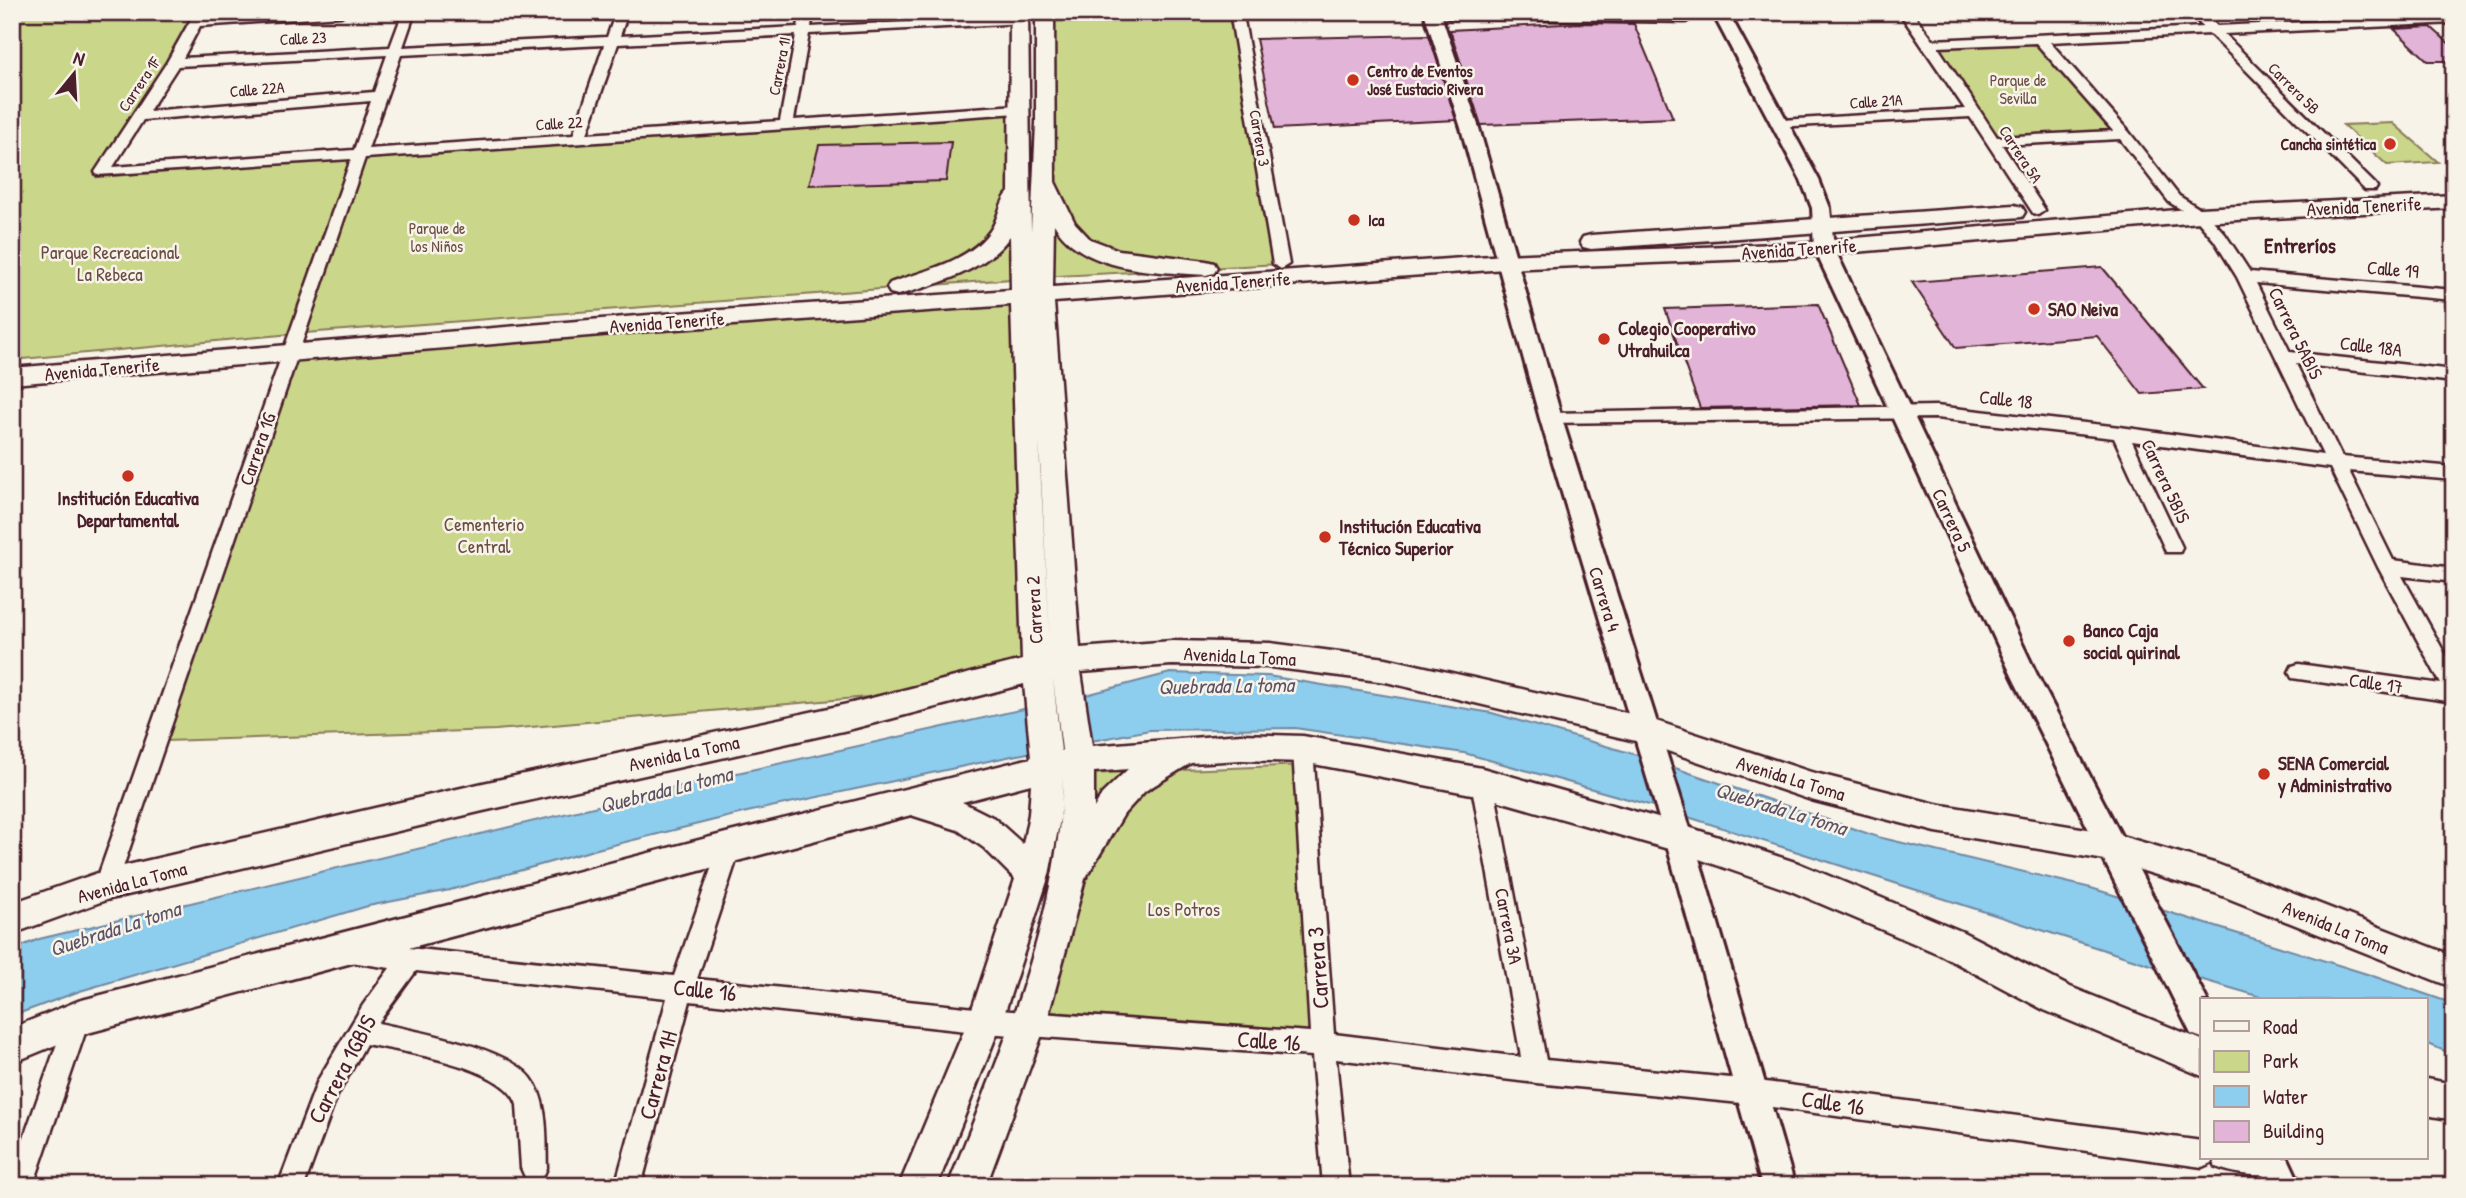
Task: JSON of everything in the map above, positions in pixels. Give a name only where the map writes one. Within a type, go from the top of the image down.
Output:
[{"type":"main road","name":"Carrera 2","points":[[967,1186],[1029,1024],[1069,880],[1078,812],[1063,758],[1027,466],[1033,287],[1044,180],[1045,12]]},
{"type":"main road","name":"Carrera 2","points":[[1019,16],[1019,177],[1033,287]]},
{"type":"main road","points":[[898,288],[969,261],[988,249],[1009,217],[1019,177]]},
{"type":"main road","points":[[1044,180],[1073,237],[1098,252],[1130,261],[1206,268]]},
{"type":"main road","name":"Avenida Tenerife","points":[[12,376],[294,343],[898,288],[1033,287],[1206,268],[1503,255],[1639,258],[2038,210],[2174,199],[2454,184]]},
{"type":"main road","name":"Avenida Tenerife","points":[[1822,237],[2454,201]]},
{"type":"main road","name":"Avenida Tenerife","points":[[12,360],[294,343],[1033,287],[1503,255]]},
{"type":"main road","name":"Avenida La Toma","points":[[17,915],[106,885],[496,794],[1052,672],[1172,653],[1270,655],[1387,670],[1649,744],[1936,818],[2118,860],[2217,879],[2454,972]]},
{"type":"main road","points":[[12,1046],[78,1018],[730,846],[909,803],[1063,758],[1241,747],[1303,749],[1482,782],[1675,826],[1902,921],[2056,998],[2200,1057]]},
{"type":"main road","points":[[1069,880],[1113,804],[1135,780],[1190,750]]},
{"type":"main road","name":"Carrera 2","points":[[918,1186],[985,1020],[1033,874],[1045,814],[1063,758]]},
{"type":"main road","points":[[909,803],[945,808],[966,818],[994,836],[1033,874]]},
{"type":"main road","points":[[2428,1097],[2454,1102]]},
{"type":"street","points":[[198,17],[341,12]]},
{"type":"street","name":"Carrera 1G","points":[[106,885],[409,12]]},
{"type":"street","points":[[578,140],[622,12]]},
{"type":"street","name":"Carrera 1I","points":[[786,126],[807,12]]},
{"type":"street","name":"Carrera 3","points":[[1238,12],[1281,264]]},
{"type":"street","name":"Carrera 5","points":[[1720,12],[1781,124],[1821,208],[1822,237],[2026,678],[2200,1019]]},
{"type":"street","name":"Carrera 5A","points":[[1905,12],[2038,210]]},
{"type":"street","name":"Carrera 5B","points":[[2195,12],[2370,187]]},
{"type":"street","points":[[1432,13],[1686,18]]},
{"type":"street","name":"Carrera 4","points":[[1432,13],[1470,128],[1503,255],[1675,826],[1779,1186]]},
{"type":"street","name":"Calle 23","points":[[174,62],[803,31],[1019,16]]},
{"type":"street","name":"Carrera 1F","points":[[102,172],[174,62],[198,17]]},
{"type":"street","points":[[1929,44],[2211,30],[2368,17],[2454,19]]},
{"type":"street","name":"Carrera 5ABIS","points":[[2040,38],[2124,135],[2174,199],[2200,215],[2220,237],[2245,277],[2387,567],[2454,691]]},
{"type":"street","name":"Calle 22A","points":[[138,116],[380,96]]},
{"type":"street","name":"Calle 22","points":[[102,172],[1018,109]]},
{"type":"street","name":"Calle 21A","points":[[1781,124],[1974,113]]},
{"type":"street","points":[[1992,141],[2124,135]]},
{"type":"street","name":"Calle 19","points":[[2245,277],[2454,295]]},
{"type":"street","name":"Calle 18A","points":[[2284,357],[2454,376]]},
{"type":"street","name":"Calle 18","points":[[1551,419],[1936,412],[2120,433],[2337,463],[2454,474]]},
{"type":"street","name":"Carrera 5BIS","points":[[2120,433],[2173,547]]},
{"type":"street","points":[[2387,567],[2454,575]]},
{"type":"street","name":"Calle 17","points":[[2299,672],[2454,691]]},
{"type":"street","name":"Carrera 3","points":[[1303,749],[1323,1045],[1336,1186]]},
{"type":"street","name":"Carrera 3A","points":[[1482,782],[1536,1071]]},
{"type":"street","name":"Carrera 1H","points":[[628,1186],[682,987],[730,846]]},
{"type":"street","name":"Calle 16","points":[[334,950],[985,1020],[1323,1045],[1536,1071],[1751,1091],[2200,1154]]},
{"type":"street","name":"Carrera 1GBIS","points":[[291,1186],[327,1089],[360,1031],[410,960]]},
{"type":"street","points":[[20,1186],[78,1018]]},
{"type":"street","points":[[360,1031],[435,1048],[503,1069],[523,1087],[532,1121],[534,1168]]},
{"type":"street","points":[[2234,1160],[2277,1169]]},
{"type":"green space","name":"Parque de los Niños","points":[[12,12],[200,12],[97,177],[1018,109],[1024,278],[292,334],[12,360]]},
{"type":"green space","points":[[1045,12],[1236,12],[1281,264],[1041,277]]},
{"type":"green space","name":"Parque de Sevilla","points":[[2040,39],[2124,135],[1992,141],[1929,44]]},
{"type":"green space","name":"Cancha sintética","points":[[2393,123],[2438,162],[2387,165],[2343,125]]},
{"type":"green space","name":"Cementerio Central","points":[[1023,296],[1037,668],[868,697],[496,730],[166,741],[288,354]]},
{"type":"green space","name":"Los Potros","points":[[1302,765],[1323,1045],[1029,1024],[1085,774]]},
{"type":"water","name":"Quebrada La toma","points":[[1170,673],[1268,676],[1492,713],[1637,755],[1878,837],[2091,888],[2454,1004],[2454,1055],[2428,1044],[2428,998],[2265,998],[2151,965],[1660,808],[1464,753],[1295,728],[1150,730],[747,812],[601,848],[450,890],[368,906],[80,991],[12,1016],[12,950],[39,939],[728,775],[1082,696]]},
{"type":"building","points":[[1582,23],[1634,24],[1673,118],[1481,125],[1450,30]]},
{"type":"building","points":[[2431,27],[2454,48],[2454,61],[2428,61],[2394,29]]},
{"type":"building","name":"Centro de Eventos José Eustacio Rivera","points":[[1429,35],[1456,120],[1275,129],[1256,39]]},
{"type":"building","points":[[951,142],[946,181],[809,185],[819,145]]},
{"type":"building","name":"SAO Neiva","points":[[2102,267],[2203,389],[2142,394],[2097,336],[1956,348],[1912,282]]},
{"type":"building","points":[[1818,304],[1861,405],[1700,408],[1665,309]]},
{"type":"place","name":"Centro de Eventos José Eustacio Rivera","points":[[1353,80]]},
{"type":"place","name":"Cancha sintética","points":[[2390,144]]},
{"type":"place","name":"Ica","points":[[1354,220]]},
{"type":"place","name":"SAO Neiva","points":[[2034,309]]},
{"type":"place","name":"Colegio Cooperativo Utrahuilca","points":[[1604,339]]},
{"type":"place","name":"Institución Educativa Departamental","points":[[128,476]]},
{"type":"place","name":"Institución Educativa Técnico Superior","points":[[1325,537]]},
{"type":"place","name":"Banco Caja social quirinal","points":[[2069,641]]},
{"type":"place","name":"SENA Comercial y Administrativo","points":[[2264,774]]},
{"type":"district","name":"Entreríos","points":[[2300,246]]},
{"type":"park label","name":"Parque Recreacional La Rebeca","points":[[110,263]]}]
